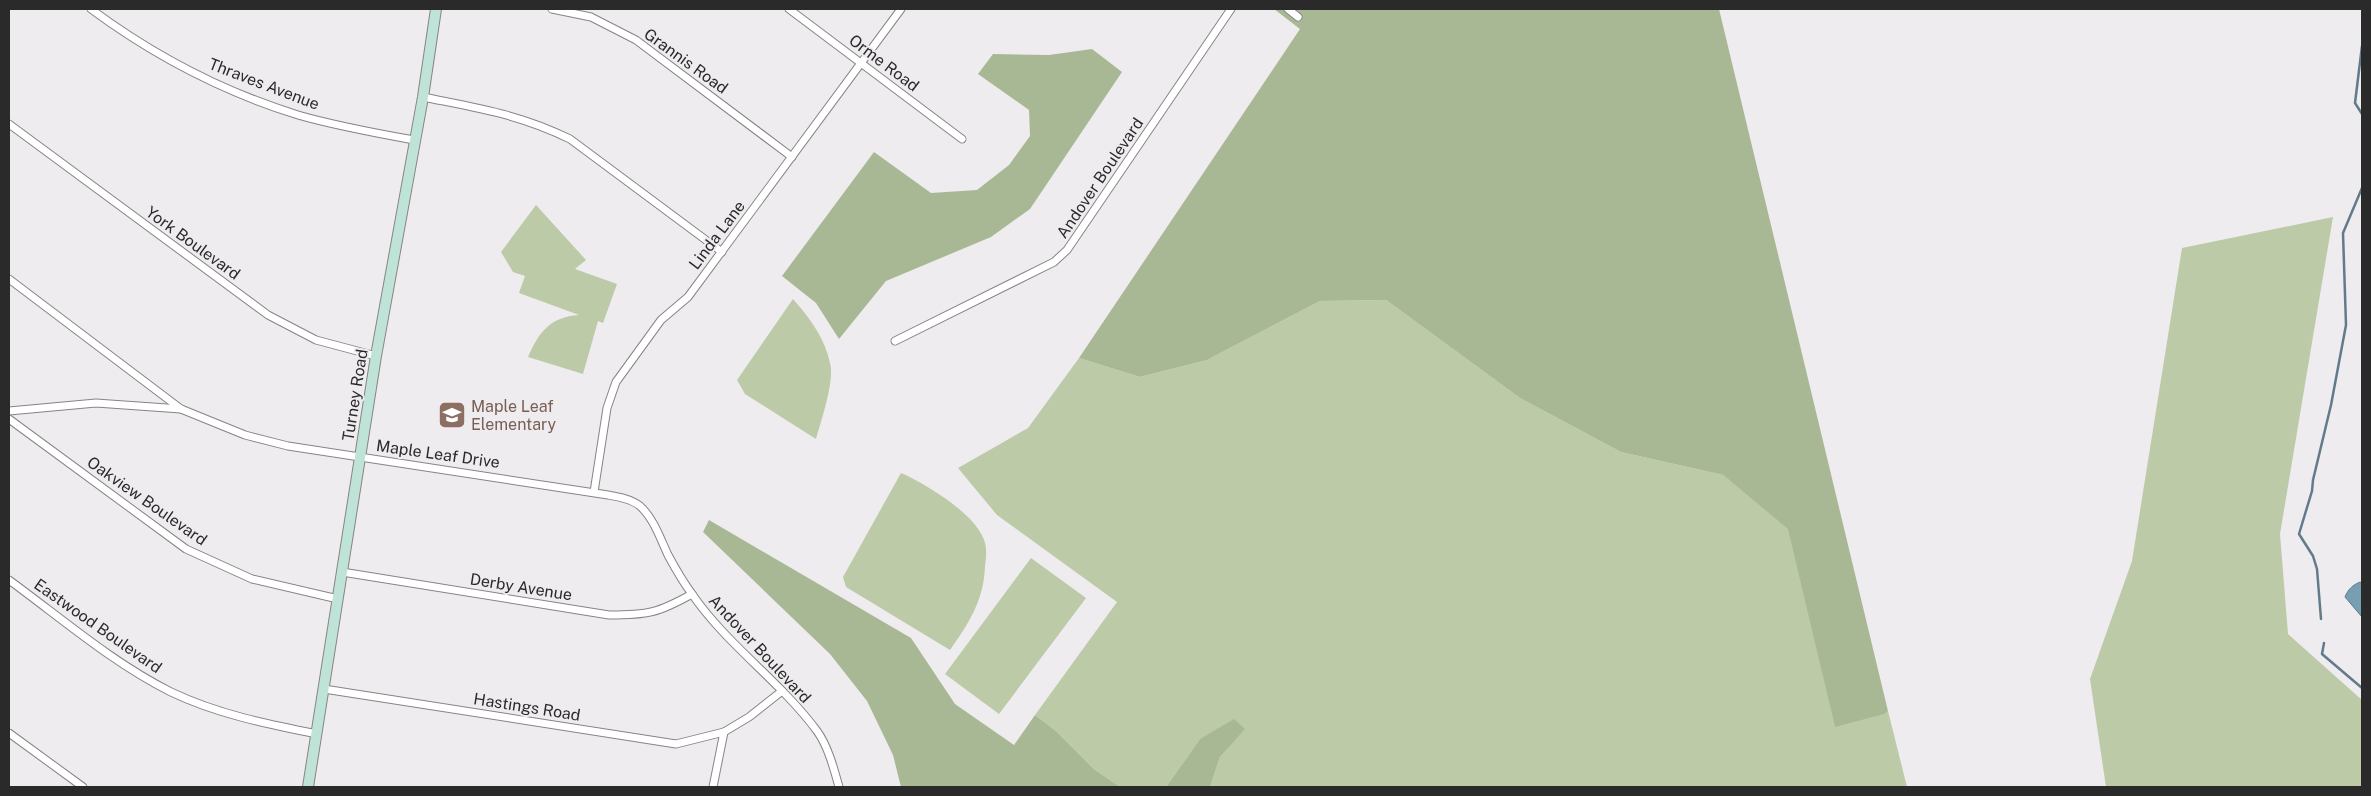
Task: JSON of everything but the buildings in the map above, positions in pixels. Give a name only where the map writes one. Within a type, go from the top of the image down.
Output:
[{"type":"main road","name":"Turney Road","points":[[308,787],[376,356],[423,97],[436,9]]},
{"type":"street","name":"Thraves Avenue","points":[[91,9],[151,48],[225,87],[298,115],[414,140]]},
{"type":"street","name":"Grannis Road","points":[[552,9],[591,17],[636,40],[792,157]]},
{"type":"street","name":"Orme Road","points":[[789,9],[962,139]]},
{"type":"street","name":"Linda Lane","points":[[594,492],[607,408],[616,382],[660,320],[688,297],[901,9]]},
{"type":"street","name":"Andover Boulevard","points":[[895,341],[1054,262],[1067,250],[1231,9]]},
{"type":"street","points":[[1288,9],[1298,17]]},
{"type":"street","points":[[423,97],[510,114],[542,125],[570,139],[722,252]]},
{"type":"street","name":"York Boulevard","points":[[9,124],[268,315],[316,340],[376,356]]},
{"type":"street","name":"Maple Leaf Drive","points":[[9,279],[181,409],[215,424],[265,442],[594,492],[627,499],[640,506]]},
{"type":"street","points":[[9,411],[96,404],[181,409]]},
{"type":"street","name":"Oakview Boulevard","points":[[9,418],[194,553],[252,580],[338,599]]},
{"type":"street","name":"Andover Boulevard","points":[[640,506],[654,525],[668,555],[692,594],[720,629],[782,691],[818,732],[834,768],[839,787]]},
{"type":"street","name":"Derby Avenue","points":[[342,572],[609,615],[637,615],[662,610],[692,594]]},
{"type":"street","name":"Eastwood Boulevard","points":[[9,580],[127,666],[172,692],[230,715],[316,734]]},
{"type":"street","name":"Hastings Road","points":[[324,689],[676,744],[724,732],[749,717],[782,691]]},
{"type":"street","points":[[713,787],[724,732]]},
{"type":"street","points":[[9,733],[84,787]]},
{"type":"green space","points":[[1274,9],[1719,9],[1888,711],[1884,714],[1835,727],[1788,529],[1723,475],[1621,452],[1520,398],[1386,300],[1320,301],[1207,360],[1140,377],[1079,358],[1300,29]]},
{"type":"green space","points":[[1092,49],[1122,72],[1030,209],[991,237],[886,281],[839,339],[816,303],[782,276],[874,152],[931,193],[977,190],[1009,165],[1030,136],[1029,110],[978,74],[993,54],[1049,55]]},
{"type":"green space","points":[[536,205],[586,260],[575,269],[617,284],[603,323],[598,321],[583,374],[528,357],[541,333],[547,327],[560,319],[579,315],[519,293],[525,276],[513,272],[501,252]]},
{"type":"green space","points":[[2333,217],[2280,534],[2288,634],[2362,700],[2362,787],[2106,787],[2090,679],[2132,561],[2182,248]]},
{"type":"green space","points":[[793,299],[816,328],[830,363],[831,380],[816,439],[745,394],[737,380]]},
{"type":"green space","points":[[1386,300],[1520,398],[1621,452],[1723,475],[1789,529],[1835,726],[1888,711],[1907,787],[1210,787],[1220,757],[1244,729],[1200,739],[1166,787],[1120,787],[1094,769],[1056,731],[1035,715],[1117,602],[997,515],[958,468],[1028,428],[1079,358],[1140,377],[1207,360],[1320,301]]},
{"type":"green space","points":[[901,473],[937,493],[962,511],[980,532],[985,543],[986,554],[982,590],[969,621],[950,650],[846,587],[843,577]]},
{"type":"green space","points":[[709,520],[911,638],[955,704],[1014,745],[1035,715],[1056,731],[1094,769],[1120,787],[901,787],[893,755],[867,701],[830,654],[703,532]]},
{"type":"green space","points":[[1031,558],[1086,598],[999,714],[945,674]]},
{"type":"green space","points":[[1234,719],[1245,729],[1220,757],[1210,787],[1166,787],[1200,739]]},
{"type":"water","points":[[2362,583],[2362,617],[2345,597],[2355,584]]},
{"type":"waterway","points":[[2362,46],[2355,103],[2362,114]]},
{"type":"waterway","points":[[2321,619],[2317,569],[2313,556],[2299,534],[2312,491],[2346,325],[2343,233],[2362,188]]},
{"type":"waterway","points":[[2324,643],[2322,654],[2362,688]]},
{"type":"place","name":"Maple Leaf Elementary","points":[[452,415]]}]
